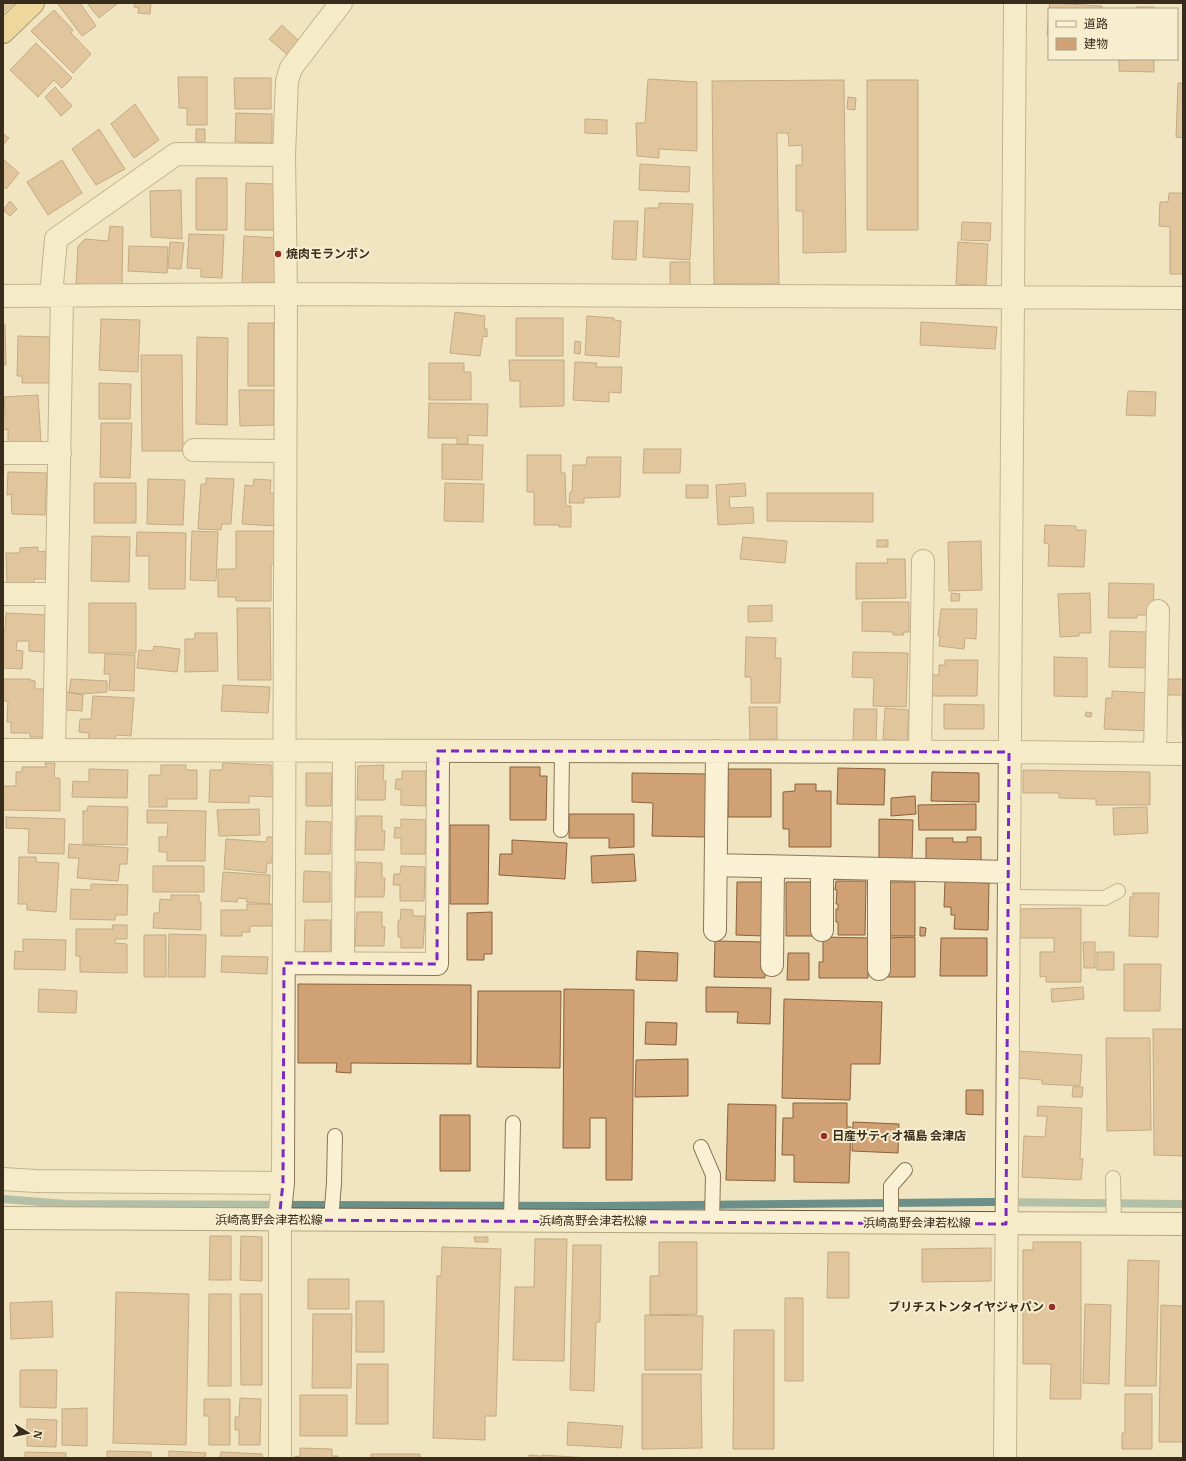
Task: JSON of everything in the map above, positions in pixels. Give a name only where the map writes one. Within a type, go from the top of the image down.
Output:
[{"type":"highway","points":[[3,32],[33,3]]},
{"type":"street","points":[[280,1458],[280,1231],[278,1220],[283,1183],[286,294],[284,154],[287,81],[290,68],[341,3]]},
{"type":"street","points":[[1005,1458],[1014,3]]},
{"type":"street","points":[[54,750],[60,453],[56,238],[176,154],[284,154]]},
{"type":"street","points":[[3,296],[286,294],[1012,296],[1183,298]]},
{"type":"street","points":[[194,450],[285,451]]},
{"type":"street","points":[[3,453],[60,453]]},
{"type":"street","points":[[920,752],[923,561]]},
{"type":"street","points":[[3,594],[57,594]]},
{"type":"street","points":[[1155,753],[1158,611]]},
{"type":"street","points":[[3,750],[717,751],[1183,754]]},
{"type":"street","points":[[343,963],[344,751]]},
{"type":"street","points":[[284,962],[437,964],[438,751]]},
{"type":"street","points":[[715,930],[717,751]]},
{"type":"street","points":[[716,865],[1008,872]]},
{"type":"street","points":[[772,966],[773,867]]},
{"type":"street","points":[[822,868],[822,930]]},
{"type":"street","points":[[879,869],[879,970]]},
{"type":"street","points":[[3,1179],[283,1183]]},
{"type":"street","name":"浜崎高野会津若松線","points":[[3,1218],[891,1223],[1006,1219],[1114,1224],[1183,1224]]},
{"type":"lane","points":[[561,830],[562,751]]},
{"type":"lane","points":[[1008,897],[1105,898],[1118,891]]},
{"type":"lane","points":[[511,1221],[514,1123]]},
{"type":"lane","points":[[331,1220],[334,1183],[335,1136]]},
{"type":"lane","points":[[701,1147],[713,1175],[712,1222]]},
{"type":"lane","points":[[891,1223],[891,1186],[905,1170]]},
{"type":"lane","points":[[1113,1184],[1114,1224]]},
{"type":"highlighted area","points":[[438,751],[1009,752],[1006,1224],[279,1220],[283,1183],[284,963],[437,964]]},
{"type":"building","points":[[3,3],[14,3],[3,13]]},
{"type":"building","points":[[80,3],[96,26],[82,36],[58,4]]},
{"type":"building","points":[[87,3],[118,3],[99,18]]},
{"type":"building","points":[[135,3],[151,3],[150,14],[138,13],[139,8],[134,7]]},
{"type":"building","points":[[1050,3],[1102,6],[1102,8],[1049,8]]},
{"type":"building","points":[[1136,7],[1154,7],[1154,8]]},
{"type":"building","points":[[54,10],[73,30],[71,33],[91,54],[73,73],[31,31]]},
{"type":"building","points":[[282,25],[301,43],[290,57],[269,39]]},
{"type":"building","points":[[36,43],[72,78],[62,88],[54,80],[38,97],[10,70]]},
{"type":"building","points":[[1119,60],[1154,60],[1154,72],[1119,71]]},
{"type":"building","points":[[178,77],[207,77],[207,125],[187,125],[187,108],[179,108]]},
{"type":"building","points":[[234,78],[271,78],[271,109],[235,109]]},
{"type":"building","points":[[648,79],[697,82],[697,151],[659,149],[659,158],[637,156],[636,123],[645,123]]},
{"type":"building","points":[[844,80],[846,252],[803,253],[803,211],[796,211],[796,165],[802,165],[802,145],[789,146],[788,133],[777,133],[779,284],[714,284],[712,81]]},
{"type":"building","points":[[867,80],[918,80],[918,230],[867,230]]},
{"type":"building","points":[[1178,83],[1183,83],[1183,138],[1176,137]]},
{"type":"building","points":[[55,87],[72,106],[61,116],[45,97]]},
{"type":"building","points":[[848,97],[856,98],[855,110],[847,109]]},
{"type":"building","points":[[135,104],[159,140],[134,158],[111,124]]},
{"type":"building","points":[[236,113],[272,114],[272,143],[235,142]]},
{"type":"building","points":[[585,119],[607,120],[607,134],[585,133]]},
{"type":"building","points":[[99,129],[125,169],[96,185],[72,149]]},
{"type":"building","points":[[196,129],[205,129],[205,142],[196,142]]},
{"type":"building","points":[[3,134],[9,138],[3,145]]},
{"type":"building","points":[[3,159],[19,173],[6,189],[3,186]]},
{"type":"building","points":[[62,160],[82,193],[48,215],[27,182]]},
{"type":"building","points":[[640,164],[690,167],[689,192],[639,190]]},
{"type":"building","points":[[196,178],[227,178],[227,230],[196,230]]},
{"type":"building","points":[[246,183],[274,184],[275,230],[245,230]]},
{"type":"building","points":[[181,190],[182,239],[151,237],[150,191]]},
{"type":"building","points":[[1169,193],[1183,193],[1183,274],[1170,274],[1170,227],[1159,226],[1160,202],[1168,202]]},
{"type":"building","points":[[10,201],[17,209],[10,216],[3,210]]},
{"type":"building","points":[[659,203],[693,204],[690,260],[643,257],[645,208],[659,208]]},
{"type":"building","points":[[614,221],[638,221],[636,260],[612,259]]},
{"type":"building","points":[[962,222],[991,223],[990,241],[961,240]]},
{"type":"building","points":[[110,226],[123,227],[122,286],[76,284],[78,246],[85,239],[108,241]]},
{"type":"building","points":[[189,234],[224,235],[222,278],[201,277],[201,269],[187,268]]},
{"type":"building","points":[[244,236],[277,238],[276,283],[242,283]]},
{"type":"building","points":[[170,242],[184,243],[181,269],[168,268]]},
{"type":"building","points":[[958,242],[988,244],[986,286],[956,284]]},
{"type":"building","points":[[129,246],[168,247],[167,273],[128,271]]},
{"type":"building","points":[[670,262],[690,262],[690,285],[670,285]]},
{"type":"building","points":[[455,312],[485,316],[484,329],[487,329],[487,337],[483,336],[480,356],[450,353]]},
{"type":"building","points":[[587,316],[614,318],[614,320],[621,321],[619,357],[585,355]]},
{"type":"building","points":[[516,318],[563,318],[563,356],[516,356]]},
{"type":"building","points":[[101,319],[140,320],[138,372],[99,370]]},
{"type":"building","points":[[921,322],[997,327],[995,349],[920,345]]},
{"type":"building","points":[[248,323],[274,323],[274,386],[248,386]]},
{"type":"building","points":[[5,324],[6,365],[3,365],[3,325]]},
{"type":"building","points":[[18,336],[51,337],[50,383],[22,383],[22,376],[17,376]]},
{"type":"building","points":[[197,337],[228,338],[227,425],[196,424]]},
{"type":"building","points":[[575,341],[581,342],[580,354],[574,353]]},
{"type":"building","points":[[141,355],[182,355],[183,451],[142,451]]},
{"type":"building","points":[[509,360],[564,360],[564,406],[520,407],[520,381],[510,381]]},
{"type":"building","points":[[575,362],[597,363],[596,367],[622,367],[621,393],[609,392],[609,402],[573,400]]},
{"type":"building","points":[[429,363],[464,363],[464,372],[471,372],[471,400],[429,400]]},
{"type":"building","points":[[99,383],[131,384],[130,419],[99,419]]},
{"type":"building","points":[[239,390],[274,390],[274,425],[240,426]]},
{"type":"building","points":[[1128,391],[1156,392],[1155,416],[1126,415]]},
{"type":"building","points":[[38,395],[41,442],[8,444],[8,429],[3,430],[3,414],[5,414],[4,397]]},
{"type":"building","points":[[429,403],[488,404],[487,436],[468,435],[468,444],[457,444],[457,438],[428,438]]},
{"type":"building","points":[[101,423],[132,423],[130,478],[100,477]]},
{"type":"building","points":[[442,444],[483,445],[482,480],[442,479]]},
{"type":"building","points":[[644,449],[681,449],[680,473],[643,473]]},
{"type":"building","points":[[527,455],[561,455],[561,473],[565,473],[566,506],[571,506],[571,527],[559,527],[559,525],[534,525],[534,492],[527,492]]},
{"type":"building","points":[[587,457],[621,457],[620,497],[584,498],[584,503],[569,503],[570,492],[572,492],[573,465],[586,465]]},
{"type":"building","points":[[8,472],[47,473],[45,515],[12,514],[11,494],[7,495]]},
{"type":"building","points":[[206,478],[234,479],[231,524],[222,524],[221,530],[198,529],[201,484],[206,484]]},
{"type":"building","points":[[148,479],[185,480],[183,525],[147,524]]},
{"type":"building","points":[[254,479],[271,480],[270,493],[278,494],[275,526],[242,524],[245,485],[253,486]]},
{"type":"building","points":[[94,483],[136,483],[136,523],[94,523]]},
{"type":"building","points":[[445,483],[484,484],[483,522],[444,521]]},
{"type":"building","points":[[745,483],[746,496],[729,497],[730,508],[753,507],[754,523],[718,525],[716,485]]},
{"type":"building","points":[[686,485],[708,485],[708,498],[686,498]]},
{"type":"building","points":[[767,493],[873,493],[873,522],[767,521]]},
{"type":"building","points":[[1045,525],[1076,526],[1076,530],[1086,530],[1084,567],[1048,566],[1049,544],[1044,543]]},
{"type":"building","points":[[192,531],[218,532],[216,581],[190,580]]},
{"type":"building","points":[[236,531],[276,531],[276,564],[271,564],[271,601],[236,601],[236,597],[218,597],[218,569],[236,569]]},
{"type":"building","points":[[137,532],[186,533],[185,589],[149,589],[149,556],[136,556]]},
{"type":"building","points":[[92,536],[130,537],[129,582],[91,581]]},
{"type":"building","points":[[743,537],[787,541],[785,563],[740,559]]},
{"type":"building","points":[[877,540],[888,540],[888,547],[877,547]]},
{"type":"building","points":[[981,541],[982,590],[949,591],[948,542]]},
{"type":"building","points":[[38,547],[38,552],[46,551],[46,579],[34,579],[34,586],[7,584],[6,553],[20,553],[20,548]]},
{"type":"building","points":[[887,559],[905,559],[906,598],[856,599],[856,563],[888,563]]},
{"type":"building","points":[[1109,583],[1154,584],[1153,615],[1137,615],[1137,618],[1108,618]]},
{"type":"building","points":[[951,593],[960,594],[959,601],[951,601]]},
{"type":"building","points":[[1090,593],[1091,633],[1079,633],[1079,636],[1060,637],[1058,594]]},
{"type":"building","points":[[862,602],[909,602],[909,632],[903,632],[904,635],[893,635],[893,632],[862,631]]},
{"type":"building","points":[[89,603],[136,603],[136,653],[89,653]]},
{"type":"building","points":[[772,605],[772,621],[748,622],[748,606]]},
{"type":"building","points":[[237,608],[270,608],[271,680],[238,680]]},
{"type":"building","points":[[941,609],[977,609],[976,639],[965,638],[964,649],[939,646],[940,636],[938,636]]},
{"type":"building","points":[[6,613],[48,615],[45,652],[29,651],[29,641],[17,641],[16,650],[23,651],[22,669],[3,668],[3,631],[5,631]]},
{"type":"building","points":[[1110,631],[1147,632],[1146,668],[1109,667]]},
{"type":"building","points":[[195,633],[217,633],[218,671],[185,672],[185,639],[195,639]]},
{"type":"building","points":[[746,637],[776,638],[775,658],[781,658],[780,703],[751,703],[751,677],[745,677]]},
{"type":"building","points":[[154,646],[180,649],[177,672],[137,668],[139,650],[153,651]]},
{"type":"building","points":[[853,652],[908,653],[906,707],[873,706],[874,678],[852,677]]},
{"type":"building","points":[[105,654],[135,655],[134,691],[109,690],[110,674],[104,674]]},
{"type":"building","points":[[1054,657],[1087,658],[1087,697],[1054,696]]},
{"type":"building","points":[[945,660],[978,660],[977,696],[932,696],[932,675],[939,675],[939,665],[945,665]]},
{"type":"building","points":[[3,679],[30,679],[35,681],[35,689],[44,689],[44,737],[30,737],[30,733],[11,733],[11,722],[7,722],[8,701],[3,701]]},
{"type":"building","points":[[71,679],[107,681],[107,692],[81,694],[69,692]]},
{"type":"building","points":[[1165,679],[1183,679],[1183,736],[1182,695],[1164,695]]},
{"type":"building","points":[[223,685],[270,687],[268,713],[221,711]]},
{"type":"building","points":[[1112,691],[1152,693],[1150,731],[1104,729],[1106,698],[1112,698]]},
{"type":"building","points":[[66,692],[83,695],[82,711],[65,710]]},
{"type":"building","points":[[93,696],[134,698],[131,736],[116,735],[115,743],[88,741],[89,733],[79,732],[80,719],[91,719]]},
{"type":"building","points":[[944,704],[984,705],[984,729],[944,729]]},
{"type":"building","points":[[749,707],[777,707],[777,739],[750,740]]},
{"type":"building","points":[[885,708],[909,710],[907,741],[883,739]]},
{"type":"building","points":[[854,709],[877,709],[876,742],[853,742]]},
{"type":"building","points":[[1086,712],[1092,713],[1091,717],[1085,716]]},
{"type":"building","points":[[45,763],[55,763],[54,778],[60,778],[60,811],[3,810],[3,786],[16,786],[16,772],[22,772],[22,767],[46,767]]},
{"type":"building","points":[[223,763],[271,765],[271,775],[275,775],[274,797],[249,796],[249,803],[209,802],[210,770],[222,770]]},
{"type":"building","points":[[161,765],[186,765],[186,770],[197,770],[197,799],[167,799],[167,807],[149,807],[149,775],[161,775]]},
{"type":"building","points":[[384,765],[383,781],[386,781],[385,800],[357,800],[358,766]]},
{"type":"building","points":[[510,767],[540,767],[540,776],[547,776],[546,820],[510,820]]},
{"type":"building","points":[[838,768],[885,769],[884,805],[837,804]]},
{"type":"building","points":[[89,769],[128,770],[127,798],[72,797],[73,781],[89,782]]},
{"type":"building","points":[[728,769],[771,769],[771,817],[728,817]]},
{"type":"building","points":[[1023,770],[1150,772],[1150,805],[1096,805],[1096,799],[1059,798],[1059,793],[1023,793]]},
{"type":"building","points":[[402,771],[426,771],[426,806],[401,805],[401,790],[395,789],[396,779],[402,779]]},
{"type":"building","points":[[932,772],[979,773],[979,802],[931,801]]},
{"type":"building","points":[[306,773],[332,773],[331,806],[306,806]]},
{"type":"building","points":[[632,773],[708,774],[707,837],[652,836],[653,803],[632,802]]},
{"type":"building","points":[[795,784],[816,784],[816,791],[831,791],[831,847],[789,847],[789,829],[783,829],[783,792],[795,791]]},
{"type":"building","points":[[915,796],[916,814],[891,816],[891,798]]},
{"type":"building","points":[[976,804],[976,830],[919,830],[918,805]]},
{"type":"building","points":[[88,806],[128,807],[127,845],[83,844],[83,811],[87,811]]},
{"type":"building","points":[[1147,807],[1148,833],[1114,835],[1113,808]]},
{"type":"building","points":[[259,809],[260,835],[219,836],[217,810]]},
{"type":"building","points":[[147,810],[206,811],[205,861],[167,861],[167,852],[159,852],[159,837],[167,837],[168,823],[147,823]]},
{"type":"building","points":[[569,814],[634,814],[634,847],[609,848],[609,838],[569,838]]},
{"type":"building","points":[[357,816],[382,816],[382,831],[385,831],[384,850],[355,850]]},
{"type":"building","points":[[6,817],[65,819],[64,854],[28,853],[29,829],[6,828]]},
{"type":"building","points":[[401,819],[426,820],[425,854],[401,854],[401,838],[394,838],[395,827],[401,828]]},
{"type":"building","points":[[879,819],[913,820],[912,862],[879,862]]},
{"type":"building","points":[[306,821],[331,822],[330,854],[305,854]]},
{"type":"building","points":[[450,825],[489,825],[488,904],[450,904]]},
{"type":"building","points":[[267,837],[273,837],[272,863],[267,863],[266,873],[224,869],[226,839],[266,842]]},
{"type":"building","points":[[967,837],[981,837],[981,862],[926,862],[926,838],[953,838],[953,842],[967,842]]},
{"type":"building","points":[[512,840],[567,843],[565,879],[499,875],[500,854],[512,854]]},
{"type":"building","points":[[69,844],[128,848],[127,864],[120,864],[118,881],[77,878],[79,858],[68,858]]},
{"type":"building","points":[[634,854],[636,881],[592,883],[591,856]]},
{"type":"building","points":[[19,857],[36,857],[36,862],[59,863],[56,912],[27,910],[27,904],[18,904]]},
{"type":"building","points":[[357,862],[382,863],[382,878],[385,878],[384,897],[355,897]]},
{"type":"building","points":[[153,866],[204,866],[204,892],[153,892]]},
{"type":"building","points":[[401,866],[425,867],[424,901],[400,901],[400,885],[393,885],[394,874],[400,874]]},
{"type":"building","points":[[304,871],[330,872],[330,902],[303,902]]},
{"type":"building","points":[[223,872],[270,875],[269,904],[246,902],[247,899],[238,898],[237,902],[221,901]]},
{"type":"building","points":[[836,881],[866,881],[865,935],[838,935],[838,922],[836,922],[836,909],[838,909],[838,904],[836,904]]},
{"type":"building","points":[[945,881],[989,883],[988,930],[954,929],[955,915],[951,915],[951,907],[944,907]]},
{"type":"building","points":[[737,882],[765,882],[764,936],[736,935]]},
{"type":"building","points":[[786,882],[815,882],[815,936],[786,936]]},
{"type":"building","points":[[888,882],[915,882],[915,936],[887,936]]},
{"type":"building","points":[[91,884],[128,885],[127,915],[116,915],[115,920],[70,919],[71,889],[91,890]]},
{"type":"building","points":[[1133,893],[1159,893],[1158,937],[1129,936],[1130,897],[1133,897]]},
{"type":"building","points":[[171,895],[199,895],[199,902],[201,902],[201,930],[153,928],[154,913],[159,913],[160,899],[171,900]]},
{"type":"building","points":[[247,904],[273,904],[272,926],[250,926],[250,932],[242,932],[242,936],[221,936],[221,910],[247,910]]},
{"type":"building","points":[[1081,908],[1081,982],[1046,982],[1046,976],[1040,977],[1040,952],[1054,952],[1054,938],[1017,938],[1017,909]]},
{"type":"building","points":[[401,909],[413,910],[413,916],[425,916],[423,948],[401,948],[401,937],[398,937],[398,921],[400,921]]},
{"type":"building","points":[[357,912],[382,912],[382,927],[385,927],[384,946],[355,946]]},
{"type":"building","points":[[492,912],[492,954],[484,954],[484,960],[467,960],[467,913]]},
{"type":"building","points":[[305,920],[331,920],[330,952],[304,952]]},
{"type":"building","points":[[112,925],[127,925],[127,939],[115,939],[115,943],[127,944],[127,973],[80,972],[80,956],[76,956],[76,929],[113,929]]},
{"type":"building","points":[[920,927],[926,928],[925,936],[920,936]]},
{"type":"building","points":[[169,934],[206,935],[205,977],[168,977]]},
{"type":"building","points":[[144,935],[166,935],[166,977],[144,977]]},
{"type":"building","points":[[823,937],[868,938],[868,978],[819,978],[819,962],[823,962]]},
{"type":"building","points":[[915,937],[915,977],[886,977],[886,938]]},
{"type":"building","points":[[941,938],[987,938],[987,976],[940,976]]},
{"type":"building","points":[[23,939],[66,940],[65,970],[14,969],[15,951],[23,952]]},
{"type":"building","points":[[715,941],[765,942],[765,978],[714,977]]},
{"type":"building","points":[[1083,942],[1095,942],[1095,968],[1084,968]]},
{"type":"building","points":[[637,951],[678,953],[677,981],[636,980]]},
{"type":"building","points":[[1097,952],[1114,952],[1114,970],[1097,970]]},
{"type":"building","points":[[788,953],[809,953],[809,980],[787,980]]},
{"type":"building","points":[[222,956],[268,957],[267,974],[221,972]]},
{"type":"building","points":[[1124,964],[1161,964],[1160,1011],[1124,1011]]},
{"type":"building","points":[[298,984],[471,985],[471,1064],[351,1063],[351,1073],[336,1072],[337,1063],[298,1063]]},
{"type":"building","points":[[706,987],[771,988],[770,1024],[737,1023],[738,1012],[706,1012]]},
{"type":"building","points":[[1083,987],[1084,999],[1052,1002],[1051,989]]},
{"type":"building","points":[[39,989],[77,991],[76,1013],[38,1012]]},
{"type":"building","points":[[564,989],[634,990],[632,1180],[606,1180],[606,1118],[590,1118],[590,1148],[563,1148]]},
{"type":"building","points":[[478,991],[561,991],[560,1068],[477,1067]]},
{"type":"building","points":[[784,999],[882,1002],[880,1064],[851,1064],[850,1100],[782,1098]]},
{"type":"building","points":[[646,1022],[677,1023],[676,1045],[645,1044]]},
{"type":"building","points":[[1153,1029],[1183,1029],[1183,1156],[1154,1155]]},
{"type":"building","points":[[1106,1038],[1150,1038],[1151,1130],[1107,1131]]},
{"type":"building","points":[[1018,1051],[1082,1055],[1080,1086],[1042,1084],[1042,1080],[1017,1078]]},
{"type":"building","points":[[688,1059],[688,1096],[635,1097],[636,1060]]},
{"type":"building","points":[[1073,1087],[1083,1087],[1082,1097],[1072,1097]]},
{"type":"building","points":[[966,1090],[983,1090],[983,1115],[966,1114]]},
{"type":"building","points":[[793,1103],[847,1103],[847,1127],[851,1127],[849,1183],[794,1182],[794,1155],[782,1155],[783,1118],[793,1118]]},
{"type":"building","points":[[728,1104],[776,1105],[775,1181],[726,1180]]},
{"type":"building","points":[[1038,1106],[1082,1108],[1080,1159],[1083,1159],[1081,1180],[1022,1177],[1024,1136],[1045,1137],[1047,1116],[1037,1116]]},
{"type":"building","points":[[440,1115],[470,1115],[470,1171],[440,1171]]},
{"type":"building","points":[[853,1122],[899,1124],[898,1153],[852,1151]]},
{"type":"building","points":[[210,1236],[231,1236],[231,1280],[209,1280]]},
{"type":"building","points":[[241,1236],[262,1237],[262,1281],[240,1280]]},
{"type":"building","points":[[474,1237],[488,1237],[488,1242],[475,1242]]},
{"type":"building","points":[[535,1239],[567,1239],[564,1361],[513,1360],[515,1287],[534,1287]]},
{"type":"building","points":[[659,1242],[697,1242],[697,1314],[650,1315],[650,1276],[659,1276]]},
{"type":"building","name":"ブリチストンタイヤジャパン","points":[[1033,1242],[1081,1242],[1081,1399],[1050,1399],[1051,1364],[1023,1364],[1023,1250],[1033,1250]]},
{"type":"building","points":[[573,1245],[601,1245],[600,1322],[596,1322],[594,1391],[570,1390]]},
{"type":"building","points":[[442,1247],[501,1249],[496,1416],[485,1416],[485,1440],[433,1438],[437,1276],[441,1276]]},
{"type":"building","points":[[991,1248],[991,1281],[922,1282],[922,1249]]},
{"type":"building","points":[[828,1252],[849,1252],[849,1298],[827,1298]]},
{"type":"building","points":[[1128,1260],[1159,1261],[1156,1386],[1125,1386]]},
{"type":"building","points":[[308,1279],[349,1279],[349,1309],[308,1309]]},
{"type":"building","points":[[116,1292],[189,1294],[186,1445],[113,1443]]},
{"type":"building","points":[[209,1294],[231,1294],[231,1386],[208,1386]]},
{"type":"building","points":[[240,1294],[262,1294],[262,1385],[241,1385]]},
{"type":"building","points":[[785,1298],[803,1298],[803,1381],[785,1381]]},
{"type":"building","points":[[52,1301],[53,1337],[11,1339],[10,1303]]},
{"type":"building","points":[[356,1301],[384,1301],[384,1352],[356,1352]]},
{"type":"building","points":[[1085,1304],[1111,1305],[1109,1384],[1083,1383]]},
{"type":"building","points":[[1161,1305],[1183,1306],[1183,1442],[1159,1442]]},
{"type":"building","points":[[313,1314],[352,1314],[351,1388],[312,1388]]},
{"type":"building","points":[[645,1315],[703,1316],[702,1370],[645,1370]]},
{"type":"building","points":[[734,1330],[774,1330],[774,1449],[733,1449]]},
{"type":"building","points":[[357,1364],[388,1364],[388,1424],[356,1424]]},
{"type":"building","points":[[20,1370],[57,1370],[56,1408],[20,1407]]},
{"type":"building","points":[[642,1374],[701,1374],[702,1448],[642,1449]]},
{"type":"building","points":[[1125,1394],[1152,1394],[1152,1449],[1122,1449],[1122,1433],[1125,1433]]},
{"type":"building","points":[[300,1395],[347,1395],[347,1436],[300,1436]]},
{"type":"building","points":[[240,1398],[261,1399],[260,1445],[239,1445],[239,1430],[235,1430],[235,1417],[239,1417]]},
{"type":"building","points":[[204,1399],[230,1399],[230,1445],[209,1445],[209,1416],[204,1416]]},
{"type":"building","points":[[87,1408],[87,1446],[62,1445],[62,1409]]},
{"type":"building","points":[[27,1419],[57,1420],[56,1447],[27,1446]]},
{"type":"building","points":[[568,1422],[623,1426],[621,1448],[567,1445]]},
{"type":"building","points":[[300,1448],[332,1449],[332,1456],[338,1456],[338,1458],[294,1458],[300,1456]]},
{"type":"building","points":[[107,1451],[151,1452],[151,1458],[107,1458]]},
{"type":"building","points":[[169,1451],[206,1453],[205,1458],[169,1458]]},
{"type":"building","points":[[25,1452],[66,1453],[66,1458],[25,1458]]},
{"type":"building","points":[[221,1452],[262,1454],[262,1458],[220,1458]]},
{"type":"building","points":[[371,1454],[420,1454],[420,1458],[371,1458]]},
{"type":"building","points":[[529,1455],[540,1456],[540,1458],[529,1458]]},
{"type":"building","points":[[542,1455],[589,1458],[542,1458]]},
{"type":"waterway","points":[[3,1199],[66,1204],[600,1206],[989,1202],[1183,1204]]},
{"type":"place","name":"焼肉モランボン","points":[[278,254]]},
{"type":"place","name":"日産サティオ福島 会津店","points":[[824,1136]]},
{"type":"place","name":"ブリチストンタイヤジャパン","points":[[1052,1307]]}]
